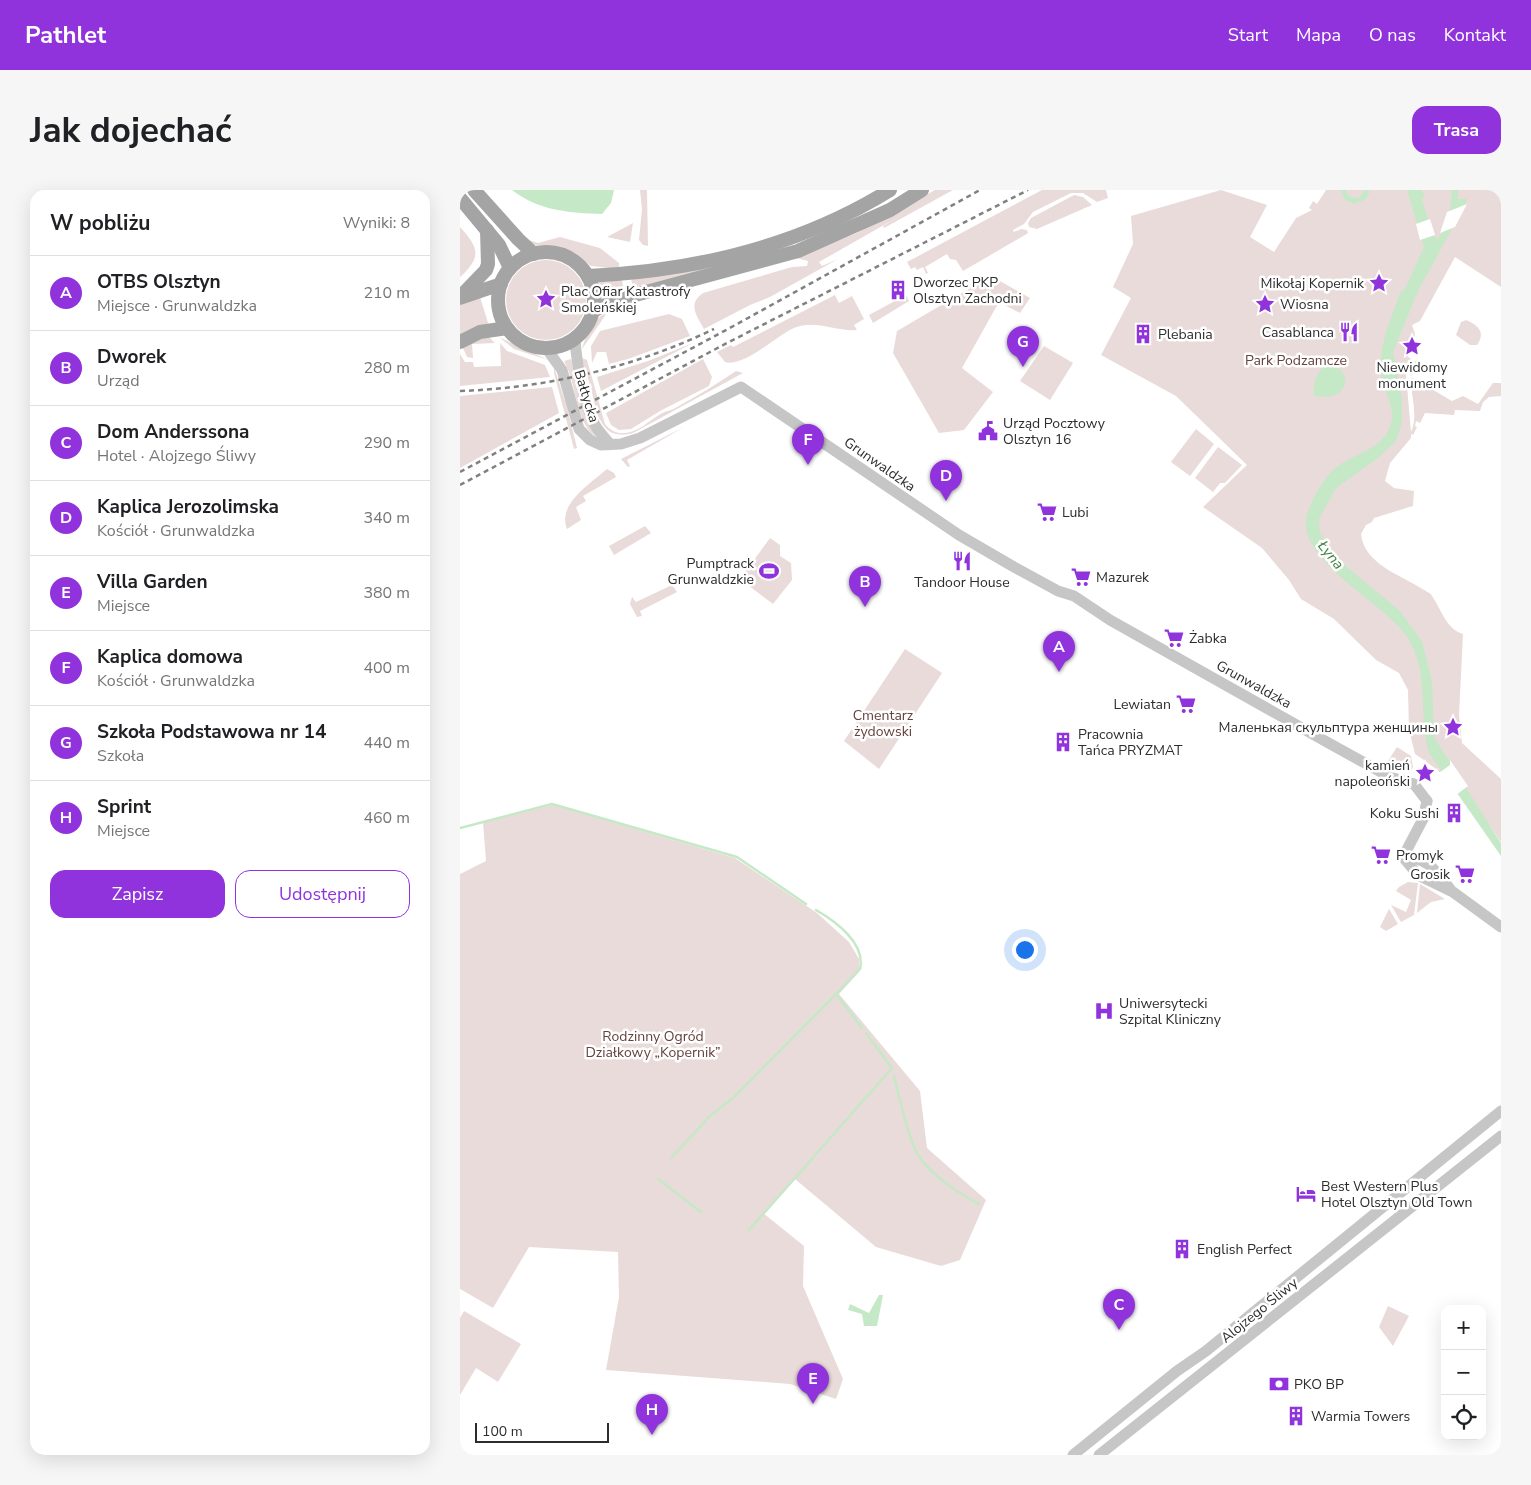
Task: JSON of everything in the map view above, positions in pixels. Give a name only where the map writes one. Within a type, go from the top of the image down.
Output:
[{"type":"main road","points":[[474,190],[534,254]]},
{"type":"main road","points":[[588,276],[684,266],[744,254],[789,240],[845,216],[890,190]]},
{"type":"main road","points":[[593,311],[629,296],[798,251],[890,210],[922,190]]},
{"type":"main road","points":[[460,198],[499,245],[510,268]]},
{"type":"main road","points":[[460,298],[486,270],[488,264],[488,244],[485,237],[487,229]]},
{"type":"main road","points":[[546,252],[571,259],[588,276],[594,293],[593,311],[586,326],[575,339],[562,345],[546,348],[531,346],[518,339],[507,328],[498,306],[501,284],[510,268],[517,262],[534,254],[546,252]]},
{"type":"main road","points":[[460,298],[501,284]]},
{"type":"main road","points":[[460,342],[480,332],[507,328]]},
{"type":"street","name":"Bałtycka","points":[[575,339],[576,361],[592,416],[597,428],[610,444]]},
{"type":"street","name":"Bałtycka","points":[[546,348],[562,370],[579,429],[595,443],[610,444]]},
{"type":"street","name":"Grunwaldzka","points":[[610,444],[621,444],[640,438],[741,387],[914,506],[1014,567],[1058,591],[1074,596],[1104,617],[1390,776],[1427,801],[1424,819],[1403,857],[1419,858],[1428,862],[1452,892],[1501,928]]},
{"type":"street","name":"Alojzego Śliwy","points":[[1073,1455],[1414,1184],[1501,1111]]},
{"type":"street","name":"Alojzego Śliwy","points":[[1100,1454],[1172,1399],[1501,1136]]},
{"type":"street","points":[[1414,1184],[1434,1188]]},
{"type":"green space","points":[[640,190],[647,190],[648,246],[643,245],[639,240],[642,209]]},
{"type":"green space","points":[[935,190],[953,190],[884,228],[883,226],[905,213],[819,262],[822,266],[838,259],[770,297],[750,305],[704,329],[696,315],[695,301],[703,293],[792,267],[807,266],[808,261],[796,258],[857,233]]},
{"type":"green space","points":[[1042,190],[1106,190],[1108,198],[1097,202],[1083,193],[1071,193],[1033,212],[1024,224],[1013,230],[1014,232],[1021,229],[1027,230],[1028,233],[963,271],[956,260],[950,259],[947,254],[925,267],[928,273],[926,274],[923,267],[917,270],[915,267],[911,269],[907,262]]},
{"type":"green space","name":"Park Podzamcze","points":[[1221,190],[1267,205],[1250,237],[1274,252],[1296,218],[1312,210],[1309,208],[1313,201],[1317,204],[1326,190],[1501,190],[1501,287],[1455,257],[1420,321],[1412,325],[1415,334],[1413,343],[1406,355],[1411,359],[1407,366],[1406,374],[1411,432],[1414,424],[1414,415],[1411,377],[1452,401],[1463,396],[1478,404],[1493,383],[1501,383],[1501,396],[1489,397],[1483,402],[1480,411],[1455,410],[1454,415],[1425,413],[1420,423],[1416,421],[1415,426],[1417,427],[1413,435],[1411,434],[1411,438],[1390,463],[1385,481],[1394,488],[1414,491],[1413,506],[1374,518],[1372,522],[1366,525],[1361,534],[1363,544],[1375,560],[1392,572],[1430,593],[1452,628],[1463,634],[1459,715],[1462,743],[1501,779],[1501,842],[1483,816],[1463,793],[1441,773],[1415,754],[1409,730],[1408,690],[1399,673],[1376,660],[1334,619],[1301,599],[1289,580],[1262,548],[1203,507],[1247,465],[1176,396],[1101,355],[1131,298],[1113,287],[1133,244],[1131,216]]},
{"type":"green space","points":[[1074,195],[1083,197],[1092,205],[1037,229],[1029,227],[1028,223],[1031,218]]},
{"type":"green space","points":[[633,223],[630,242],[607,237]]},
{"type":"green space","points":[[460,227],[474,247],[475,258],[460,277]]},
{"type":"green space","points":[[560,237],[600,248],[619,263],[619,269],[591,266],[572,252],[557,247],[534,245],[526,239],[538,243]]},
{"type":"green space","points":[[538,260],[554,260],[568,267],[579,278],[586,292],[586,308],[583,315],[568,333],[554,340],[538,340],[524,333],[513,322],[506,308],[506,292],[513,278],[524,267]]},
{"type":"green space","points":[[709,268],[634,290],[631,279]]},
{"type":"green space","points":[[991,276],[1030,298],[1020,313],[999,302],[962,368],[993,392],[964,430],[939,433],[893,353],[897,331]]},
{"type":"green space","points":[[622,280],[624,293],[601,300],[599,281]]},
{"type":"green space","points":[[835,295],[839,303],[852,296],[864,319],[854,325],[857,330],[818,325],[794,328],[751,356],[733,363],[725,362],[717,352],[731,345],[733,347]]},
{"type":"green space","points":[[906,295],[909,301],[873,323],[869,315]]},
{"type":"green space","points":[[480,297],[489,326],[460,336],[460,305]]},
{"type":"green space","points":[[625,304],[625,307],[607,313],[582,349],[588,332],[597,320],[609,310]]},
{"type":"green space","points":[[669,314],[682,319],[690,336],[609,364],[606,352],[597,352],[592,363],[591,346],[600,331]]},
{"type":"green space","points":[[1466,320],[1474,324],[1481,333],[1477,345],[1470,345],[1456,335],[1461,322]]},
{"type":"green space","points":[[488,336],[495,343],[472,344],[473,358],[467,357],[463,348]]},
{"type":"green space","points":[[499,337],[548,360],[514,349]]},
{"type":"green space","points":[[500,343],[507,351],[545,365],[550,377],[460,386],[460,354],[465,362],[473,362],[474,367],[501,366]]},
{"type":"green space","points":[[693,343],[601,391],[597,377],[648,361]]},
{"type":"green space","points":[[1044,346],[1073,363],[1050,400],[1020,381]]},
{"type":"green space","points":[[582,358],[587,360],[605,424],[619,433],[630,432],[639,428],[736,371],[743,373],[633,433],[622,435],[613,433],[602,423],[595,407]]},
{"type":"green space","points":[[571,359],[591,428],[598,439],[590,432],[580,413],[572,381],[564,361]]},
{"type":"green space","points":[[703,359],[712,377],[709,386],[660,411],[631,429],[619,430],[611,425],[606,413]]},
{"type":"green space","points":[[1415,361],[1419,364],[1411,376],[1412,370]]},
{"type":"green space","points":[[554,367],[567,407],[577,448],[574,449],[554,373]]},
{"type":"green space","points":[[552,387],[559,413],[460,468],[460,396]]},
{"type":"green space","points":[[684,427],[627,460],[630,466],[628,467],[621,459]]},
{"type":"green space","points":[[1196,429],[1214,444],[1190,476],[1171,462]]},
{"type":"green space","points":[[1218,447],[1242,465],[1225,483],[1220,483],[1213,492],[1195,478]]},
{"type":"green space","points":[[607,469],[614,473],[616,477],[583,496],[586,501],[576,507],[581,520],[567,529],[565,520],[571,503],[584,488]]},
{"type":"green space","points":[[645,526],[651,533],[614,555],[609,546]]},
{"type":"green space","name":"Pumptrack Grunwaldzkie","points":[[770,538],[780,545],[780,556],[791,563],[792,580],[773,604],[740,579]]},
{"type":"green space","points":[[672,585],[677,592],[640,611],[642,616],[637,617],[630,604],[632,597],[636,602]]},
{"type":"green space","name":"Cmentarz żydowski","points":[[905,649],[942,673],[879,769],[844,741]]},
{"type":"green space","points":[[1397,747],[1411,756],[1413,767],[1411,771],[1388,761]]},
{"type":"green space","name":"Rodzinny Ogród Działkowy „Kopernik”","points":[[553,805],[735,858],[817,913],[849,942],[859,959],[859,972],[839,994],[920,1091],[927,1148],[986,1200],[960,1260],[941,1266],[876,1247],[795,1179],[763,1213],[804,1246],[803,1286],[843,1379],[836,1399],[790,1384],[606,1370],[619,1297],[618,1252],[529,1247],[493,1308],[460,1289],[460,874],[486,861],[483,822]]},
{"type":"green space","points":[[1408,882],[1418,883],[1414,915],[1401,922],[1391,905],[1406,912],[1411,900],[1396,891]]},
{"type":"green space","points":[[1420,884],[1445,899],[1431,902],[1417,913]]},
{"type":"green space","points":[[1389,909],[1398,924],[1386,931],[1380,927]]},
{"type":"green space","points":[[1388,1306],[1409,1316],[1393,1346],[1379,1327]]},
{"type":"green space","points":[[464,1311],[521,1344],[498,1382],[476,1368],[460,1395],[460,1318]]},
{"type":"water","points":[[512,190],[614,190],[611,203],[602,214],[555,210],[522,197]]},
{"type":"water","points":[[1340,190],[1346,190],[1349,196],[1355,198],[1360,197],[1364,190],[1370,191],[1366,199],[1354,204],[1345,200]]},
{"type":"water","name":"Łyna","points":[[1407,190],[1421,190],[1425,195],[1422,199],[1432,233],[1436,239],[1447,224],[1451,190],[1458,190],[1458,199],[1467,199],[1418,291],[1393,352],[1402,399],[1402,422],[1396,441],[1378,458],[1336,488],[1319,519],[1320,533],[1331,554],[1399,610],[1422,641],[1432,681],[1434,737],[1501,843],[1501,856],[1429,753],[1420,673],[1411,643],[1390,618],[1332,569],[1320,556],[1311,542],[1306,528],[1307,517],[1313,499],[1329,474],[1339,465],[1378,443],[1389,429],[1392,409],[1382,378],[1381,356],[1383,344],[1401,290],[1404,291],[1424,247]]},
{"type":"water","points":[[1327,366],[1336,367],[1342,371],[1345,377],[1345,384],[1336,395],[1327,397],[1314,396],[1317,375]]},
{"type":"water","points":[[879,1295],[883,1295],[877,1326],[864,1326],[862,1314],[848,1310],[850,1304],[869,1313]]},
{"type":"pier","points":[[1467,204],[1455,227],[1440,233],[1447,212]]},
{"type":"pier","points":[[1430,219],[1435,235],[1420,240],[1416,224]]},
{"type":"pier","points":[[1450,760],[1468,786],[1456,795],[1439,773],[1450,765]]},
{"type":"waterway","points":[[460,828],[552,804],[737,857],[806,904]]},
{"type":"waterway","points":[[816,910],[840,927],[854,942],[858,950],[861,959],[860,969],[836,994],[862,1028]]},
{"type":"waterway","points":[[671,1158],[711,1115],[733,1098],[836,994]]},
{"type":"waterway","points":[[749,1230],[892,1068],[866,1033]]},
{"type":"waterway","points":[[894,1076],[907,1128],[918,1155],[930,1170],[946,1183],[962,1195],[979,1204]]},
{"type":"waterway","points":[[658,1179],[701,1212]]},
{"type":"railway","points":[[460,472],[728,329],[980,190]]},
{"type":"railway","points":[[460,485],[727,343],[1028,190]]},
{"type":"railway","points":[[460,391],[526,385],[590,373],[622,365],[714,329]]},
{"type":"place","name":"Mikołaj Kopernik","points":[[1379,283]]},
{"type":"place","name":"Dworzec PKP Olsztyn Zachodni","points":[[898,290]]},
{"type":"place","name":"Plac Ofiar Katastrofy Smoleńskiej","points":[[546,299]]},
{"type":"place","name":"Wiosna","points":[[1265,304]]},
{"type":"place","name":"Casablanca","points":[[1349,332]]},
{"type":"place","name":"Plebania","points":[[1143,334]]},
{"type":"place","name":"Niewidomy monument","points":[[1412,346]]},
{"type":"place","name":"Szkoła Podstawowa nr 14","points":[[1023,367]]},
{"type":"place","name":"Urząd Pocztowy Olsztyn 16","points":[[988,431]]},
{"type":"place","name":"Kaplica domowa","points":[[808,465]]},
{"type":"place","name":"Kaplica Jerozolimska","points":[[946,501]]},
{"type":"place","name":"Lubi","points":[[1047,512]]},
{"type":"place","name":"Tandoor House","points":[[962,561]]},
{"type":"place","name":"Pumptrack Grunwaldzkie","points":[[769,571]]},
{"type":"place","name":"Mazurek","points":[[1081,577]]},
{"type":"place","name":"Dworek","points":[[865,607]]},
{"type":"place","name":"Żabka","points":[[1174,638]]},
{"type":"place","name":"OTBS Olsztyn","points":[[1059,672]]},
{"type":"place","name":"Lewiatan","points":[[1186,704]]},
{"type":"place","name":"Маленькая скульптура женщины","points":[[1453,727]]},
{"type":"place","name":"Pracownia Tańca PRYZMAT","points":[[1063,742]]},
{"type":"place","name":"kamień napoleoński","points":[[1425,773]]},
{"type":"place","name":"Koku Sushi","points":[[1454,813]]},
{"type":"place","name":"Promyk","points":[[1381,855]]},
{"type":"place","name":"Grosik","points":[[1465,874]]},
{"type":"place","name":"Uniwersytecki Szpital Kliniczny","points":[[1104,1011]]},
{"type":"place","name":"Best Western Plus Hotel Olsztyn Old Town","points":[[1306,1194]]},
{"type":"place","name":"English Perfect","points":[[1182,1249]]},
{"type":"place","name":"Dom Anderssona","points":[[1119,1330]]},
{"type":"place","name":"PKO BP","points":[[1279,1384]]},
{"type":"place","name":"Villa Garden","points":[[813,1404]]},
{"type":"place","name":"Warmia Towers","points":[[1296,1416]]},
{"type":"place","name":"Sprint","points":[[652,1435]]}]
